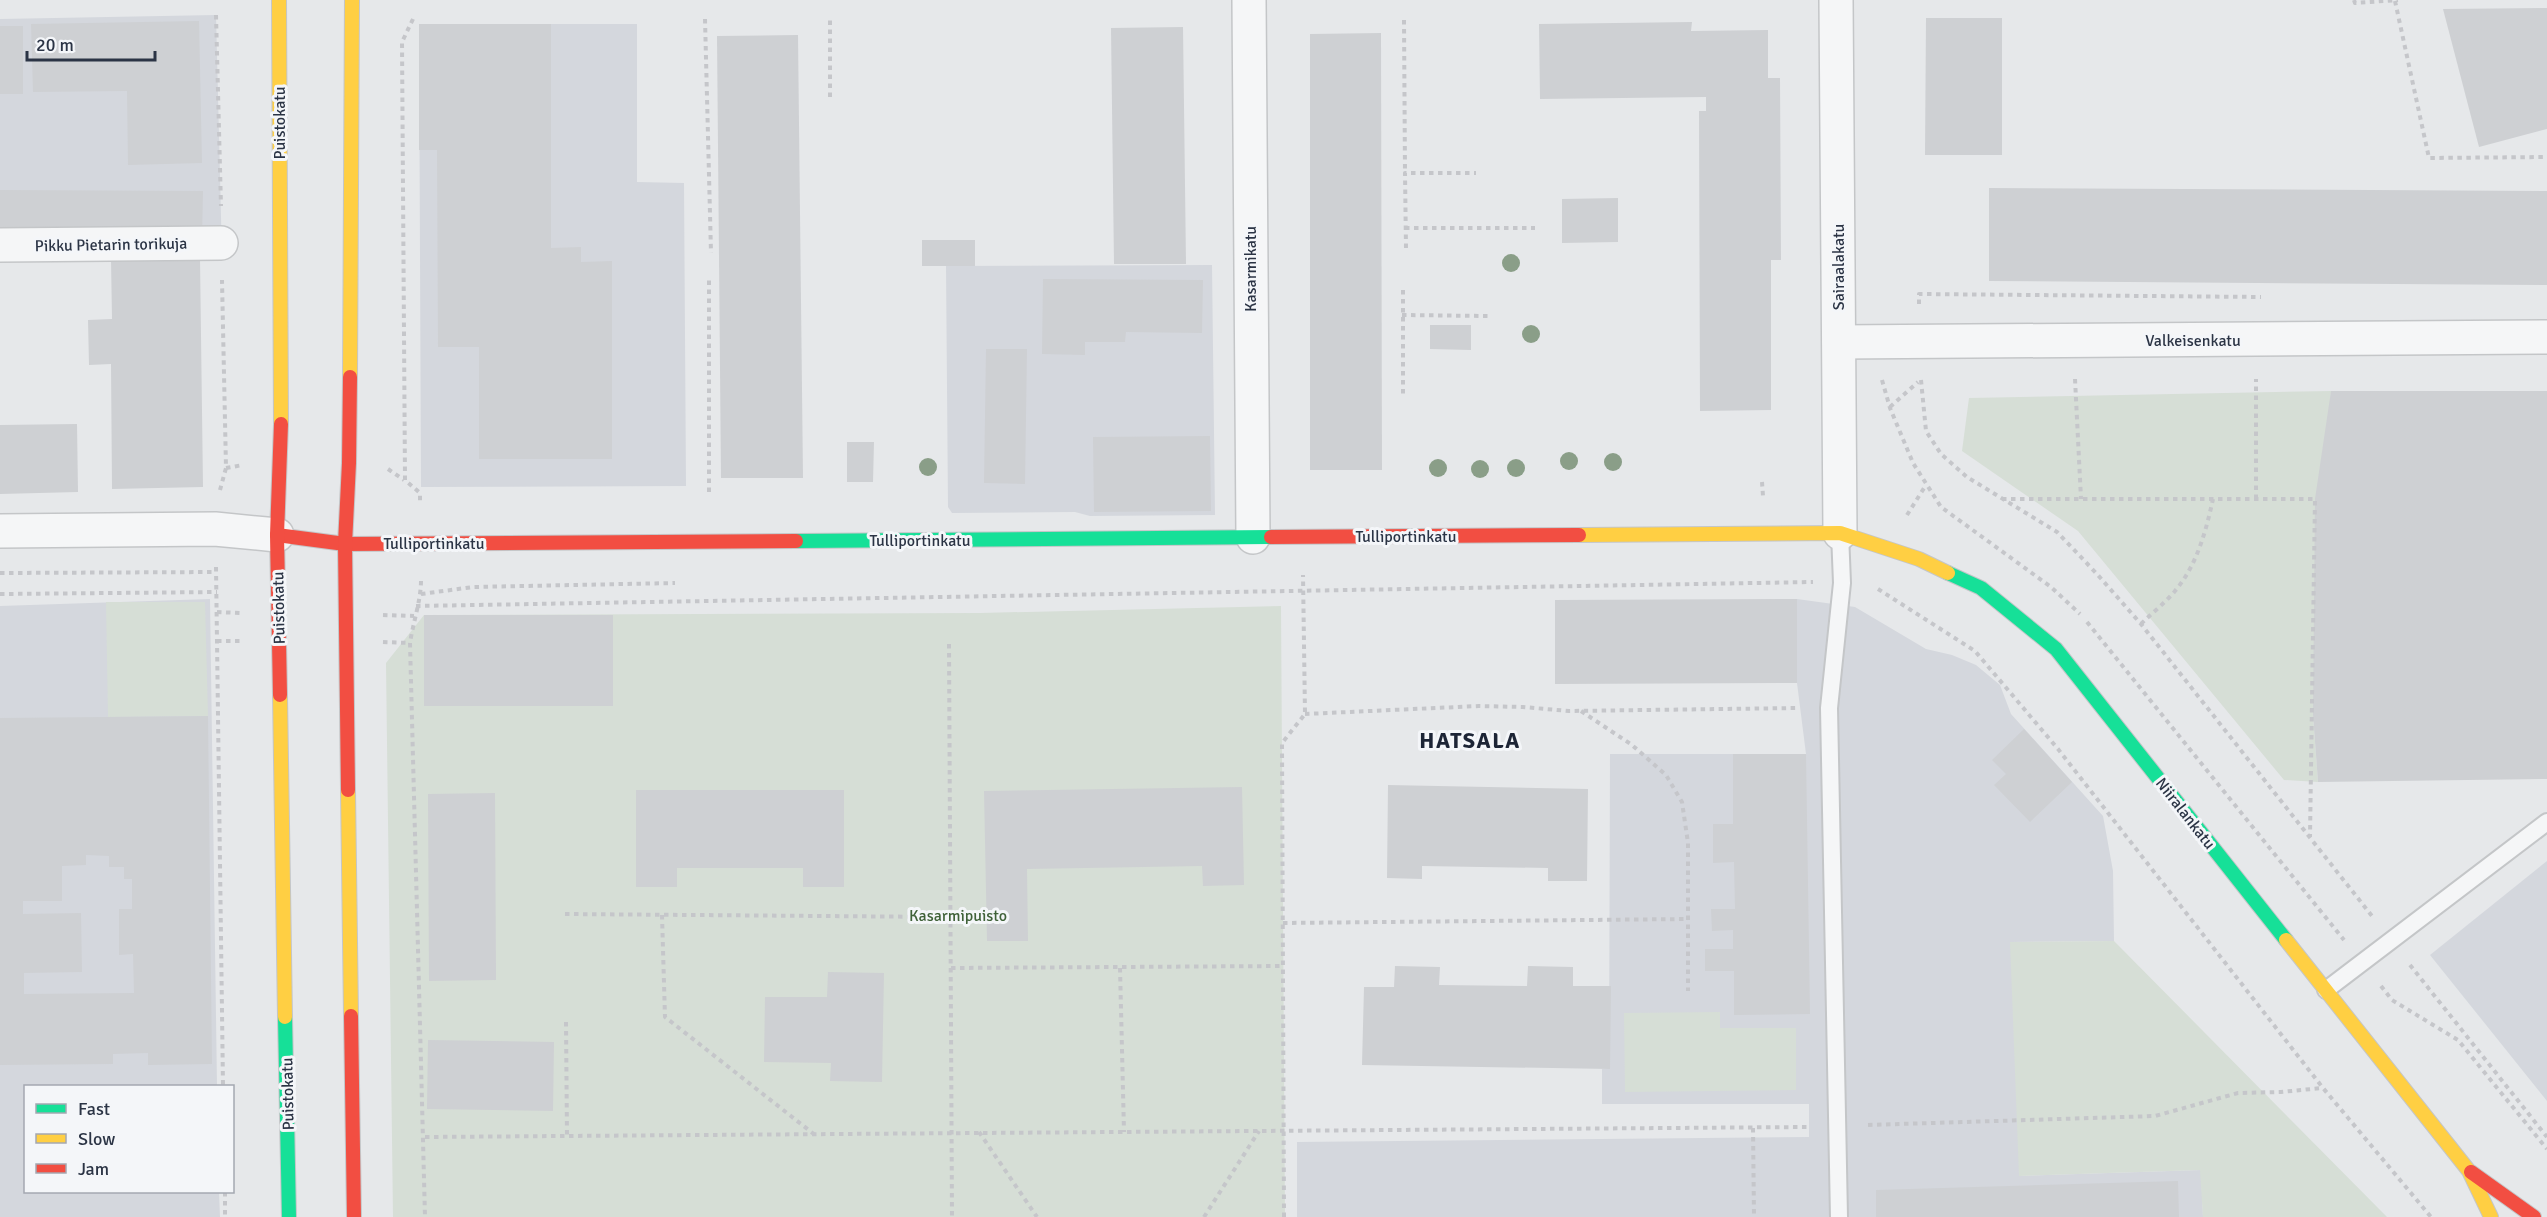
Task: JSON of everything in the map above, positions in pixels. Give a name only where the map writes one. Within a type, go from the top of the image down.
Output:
[{"type":"main road","name":"Puistokatu","points":[[279,0],[281,463],[277,535],[289,1217]]},
{"type":"main road","points":[[352,0],[349,452],[345,544],[354,1217]]},
{"type":"main road","name":"Tulliportinkatu","points":[[277,535],[345,544],[1840,533]]},
{"type":"main road","name":"Niiralankatu","points":[[1840,533],[1919,559],[1981,588],[2056,649],[2469,1171],[2491,1217]]},
{"type":"main road","name":"Niiralankatu","points":[[2469,1171],[2534,1217]]},
{"type":"street","name":"Kasarmikatu","points":[[1249,0],[1253,537]]},
{"type":"street","name":"Sairaalakatu","points":[[1836,0],[1840,533]]},
{"type":"street","name":"Pikku Pietarin torikuja","points":[[0,245],[222,243]]},
{"type":"street","name":"Valkeisenkatu","points":[[1839,342],[2547,337]]},
{"type":"street","name":"Tulliportinkatu","points":[[0,531],[215,529],[277,535]]},
{"type":"lane","points":[[1839,1217],[1829,708],[1842,583],[1840,533]]},
{"type":"lane","points":[[2326,990],[2547,822]]},
{"type":"path","points":[[2354,0],[2355,3],[2396,0],[2429,158],[2547,157]]},
{"type":"path","points":[[216,15],[226,468],[219,496],[215,529],[223,1085]]},
{"type":"path","points":[[413,19],[402,42],[405,480],[420,493],[421,594],[416,606],[410,643],[425,1137],[425,1217]]},
{"type":"path","points":[[705,19],[711,253]]},
{"type":"path","points":[[830,20],[830,97]]},
{"type":"path","points":[[1404,20],[1406,248]]},
{"type":"path","points":[[1405,174],[1476,173]]},
{"type":"path","points":[[1405,228],[1535,228]]},
{"type":"path","points":[[709,277],[709,492]]},
{"type":"path","points":[[1402,290],[1403,397]]},
{"type":"path","points":[[2263,297],[1919,294],[1916,342],[1926,431],[1941,454],[1953,466],[2057,532],[2141,624],[2547,1137]]},
{"type":"path","points":[[1402,315],[1488,316]]},
{"type":"path","points":[[1872,342],[1890,408],[1913,463],[1941,507],[2051,587],[2095,629],[2392,1000],[2458,1040],[2547,1149]]},
{"type":"path","points":[[2075,378],[2081,499]]},
{"type":"path","points":[[2256,378],[2256,499]]},
{"type":"path","points":[[1900,525],[1926,485]]},
{"type":"path","points":[[2002,499],[2315,499],[2310,837]]},
{"type":"path","points":[[2141,624],[2176,590],[2192,564],[2208,523],[2213,499]]},
{"type":"path","points":[[0,573],[216,572]]},
{"type":"path","points":[[416,606],[1805,582],[1871,586],[1975,651],[2058,749],[2323,1088],[2431,1217]]},
{"type":"path","points":[[1284,1217],[1282,743],[1305,714],[1302,590]]},
{"type":"path","points":[[0,594],[217,592]]},
{"type":"path","points":[[949,644],[952,1217]]},
{"type":"path","points":[[1305,714],[1479,706],[1581,711],[1829,708]]},
{"type":"path","points":[[1581,711],[1641,752],[1666,775],[1682,802],[1688,843],[1688,991]]},
{"type":"path","points":[[565,914],[951,917]]},
{"type":"path","points":[[662,915],[665,1017],[815,1135]]},
{"type":"path","points":[[1282,923],[1688,919]]},
{"type":"path","points":[[950,968],[1283,966]]},
{"type":"path","points":[[1120,968],[1124,1132]]},
{"type":"path","points":[[566,1022],[567,1136]]},
{"type":"path","points":[[425,1137],[1837,1126],[2155,1116],[2238,1093],[2323,1088]]},
{"type":"path","points":[[1753,1128],[1754,1217]]},
{"type":"path","points":[[1204,1217],[1259,1131]]},
{"type":"path","points":[[979,1132],[1037,1217]]},
{"type":"path","points":[[225,1193],[225,1217]]},
{"type":"shaded area","points":[[216,15],[222,257],[0,257],[0,19]]},
{"type":"shaded area","points":[[419,24],[637,24],[637,182],[684,183],[686,486],[421,487]]},
{"type":"shaded area","points":[[1212,265],[1215,515],[1090,516],[1075,512],[952,513],[948,507],[946,266]]},
{"type":"shaded area","points":[[210,599],[217,1085],[24,1085],[24,1193],[219,1193],[220,1217],[0,1217],[0,606]]},
{"type":"shaded area","points":[[1797,599],[1855,607],[1926,649],[1952,655],[1976,665],[2000,685],[2011,714],[2103,816],[2113,871],[2114,941],[2011,942],[2020,1176],[2201,1170],[2203,1217],[1297,1217],[1297,1142],[1809,1137],[1809,1104],[1602,1104],[1602,1069],[1609,1069],[1610,754],[1806,754],[1797,683]]},
{"type":"shaded area","points":[[2547,861],[2547,1101],[2430,955]]},
{"type":"green space","points":[[2331,391],[2313,715],[2318,782],[2284,780],[2078,531],[1962,451],[1969,398]]},
{"type":"green space","points":[[106,602],[205,602],[208,716],[108,717]]},
{"type":"green space","name":"Kasarmipuisto","points":[[1281,606],[1285,1217],[393,1217],[386,663],[424,615],[980,613]]},
{"type":"green space","points":[[2114,941],[2387,1217],[2203,1217],[2200,1170],[2019,1176],[2010,942]]},
{"type":"green space","points":[[1720,1012],[1720,1028],[1796,1028],[1796,1090],[1625,1092],[1624,1013]]},
{"type":"building","points":[[2547,8],[2547,129],[2479,147],[2443,9]]},
{"type":"building","points":[[1926,18],[2002,18],[2002,155],[1925,155]]},
{"type":"building","points":[[199,21],[202,163],[128,165],[127,91],[33,92],[31,24]]},
{"type":"building","points":[[1692,22],[1691,31],[1768,30],[1768,78],[1780,78],[1781,260],[1771,260],[1771,410],[1700,411],[1699,111],[1706,111],[1706,97],[1540,99],[1539,24]]},
{"type":"building","points":[[419,24],[551,24],[551,248],[581,247],[581,262],[612,261],[612,459],[479,459],[479,347],[438,347],[437,150],[419,150]]},
{"type":"building","points":[[0,26],[23,26],[23,94],[0,94]]},
{"type":"building","points":[[1183,27],[1186,264],[1114,264],[1111,28]]},
{"type":"building","points":[[1381,33],[1382,470],[1310,470],[1310,34]]},
{"type":"building","points":[[798,35],[803,478],[721,478],[717,36]]},
{"type":"building","points":[[1989,188],[2547,191],[2547,285],[1989,281]]},
{"type":"building","points":[[0,190],[203,191],[202,238],[0,236]]},
{"type":"building","points":[[1618,198],[1618,242],[1562,243],[1562,199]]},
{"type":"building","points":[[922,240],[975,240],[975,266],[922,266]]},
{"type":"building","points":[[111,259],[200,259],[203,487],[112,489],[111,364],[89,365],[88,320],[112,319]]},
{"type":"building","points":[[1043,279],[1203,280],[1202,333],[1126,332],[1125,342],[1085,342],[1085,355],[1042,354]]},
{"type":"building","points":[[1430,325],[1471,325],[1471,350],[1430,349]]},
{"type":"building","points":[[986,349],[1027,349],[1025,484],[984,483]]},
{"type":"building","points":[[2331,391],[2547,391],[2547,779],[2318,782],[2313,715],[2315,499]]},
{"type":"building","points":[[77,424],[78,492],[0,494],[0,425]]},
{"type":"building","points":[[1210,436],[1211,511],[1094,512],[1093,437]]},
{"type":"building","points":[[847,442],[874,442],[873,482],[847,482]]},
{"type":"building","points":[[1797,599],[1797,683],[1555,684],[1555,600]]},
{"type":"building","points":[[424,615],[613,615],[613,706],[424,706]]},
{"type":"building","points":[[208,716],[212,1064],[148,1065],[148,1053],[113,1054],[113,1064],[0,1065],[0,718]],"holes":[[[86,855],[109,856],[109,867],[124,867],[124,879],[132,879],[132,909],[119,909],[119,955],[133,954],[134,993],[24,994],[24,973],[82,972],[81,913],[23,914],[23,901],[62,901],[62,866],[86,865]]]},
{"type":"building","points":[[2024,729],[2072,782],[2030,822],[1994,785],[2006,774],[1992,760]]},
{"type":"building","points":[[1733,754],[1806,754],[1810,1014],[1734,1015],[1734,971],[1705,971],[1705,949],[1733,949],[1733,930],[1712,931],[1711,909],[1735,909],[1734,862],[1713,863],[1713,824],[1733,824]]},
{"type":"building","points":[[1388,785],[1588,789],[1587,881],[1548,881],[1548,868],[1422,866],[1422,879],[1387,878]]},
{"type":"building","points":[[1242,787],[1244,885],[1203,886],[1202,866],[1027,869],[1028,941],[987,941],[984,791]]},
{"type":"building","points":[[636,790],[844,790],[844,887],[803,887],[803,868],[677,868],[677,887],[636,887]]},
{"type":"building","points":[[495,793],[496,980],[429,981],[428,794]]},
{"type":"building","points":[[1395,966],[1440,967],[1439,985],[1527,986],[1528,966],[1573,967],[1573,986],[1611,986],[1610,1069],[1362,1065],[1364,987],[1394,987]]},
{"type":"building","points":[[828,972],[884,973],[882,1082],[830,1081],[831,1063],[764,1062],[765,997],[827,997]]},
{"type":"building","points":[[428,1040],[554,1042],[553,1111],[427,1109]]},
{"type":"building","points":[[2178,1181],[2179,1217],[1876,1217],[1876,1190]]},
{"type":"traffic: fast","points":[[796,541],[1271,537]]},
{"type":"traffic: fast","points":[[1948,573],[1981,588],[2056,649],[2286,940]]},
{"type":"traffic: fast","points":[[285,1017],[289,1217]]},
{"type":"traffic: slow","points":[[279,0],[281,424]]},
{"type":"traffic: slow","points":[[350,377],[352,0]]},
{"type":"traffic: slow","points":[[1579,535],[1840,533],[1919,559],[1948,573]]},
{"type":"traffic: slow","points":[[280,695],[285,1017]]},
{"type":"traffic: slow","points":[[348,790],[351,1016]]},
{"type":"traffic: slow","points":[[2286,940],[2469,1171],[2491,1217]]},
{"type":"traffic: jam","points":[[348,790],[345,544],[350,377]]},
{"type":"traffic: jam","points":[[280,695],[277,535],[281,424]]},
{"type":"traffic: jam","points":[[277,535],[345,544],[796,541]]},
{"type":"traffic: jam","points":[[1271,537],[1579,535]]},
{"type":"traffic: jam","points":[[351,1016],[354,1217]]},
{"type":"traffic: jam","points":[[2471,1172],[2534,1217]]},
{"type":"district","name":"HATSALA","points":[[1470,740]]}]
